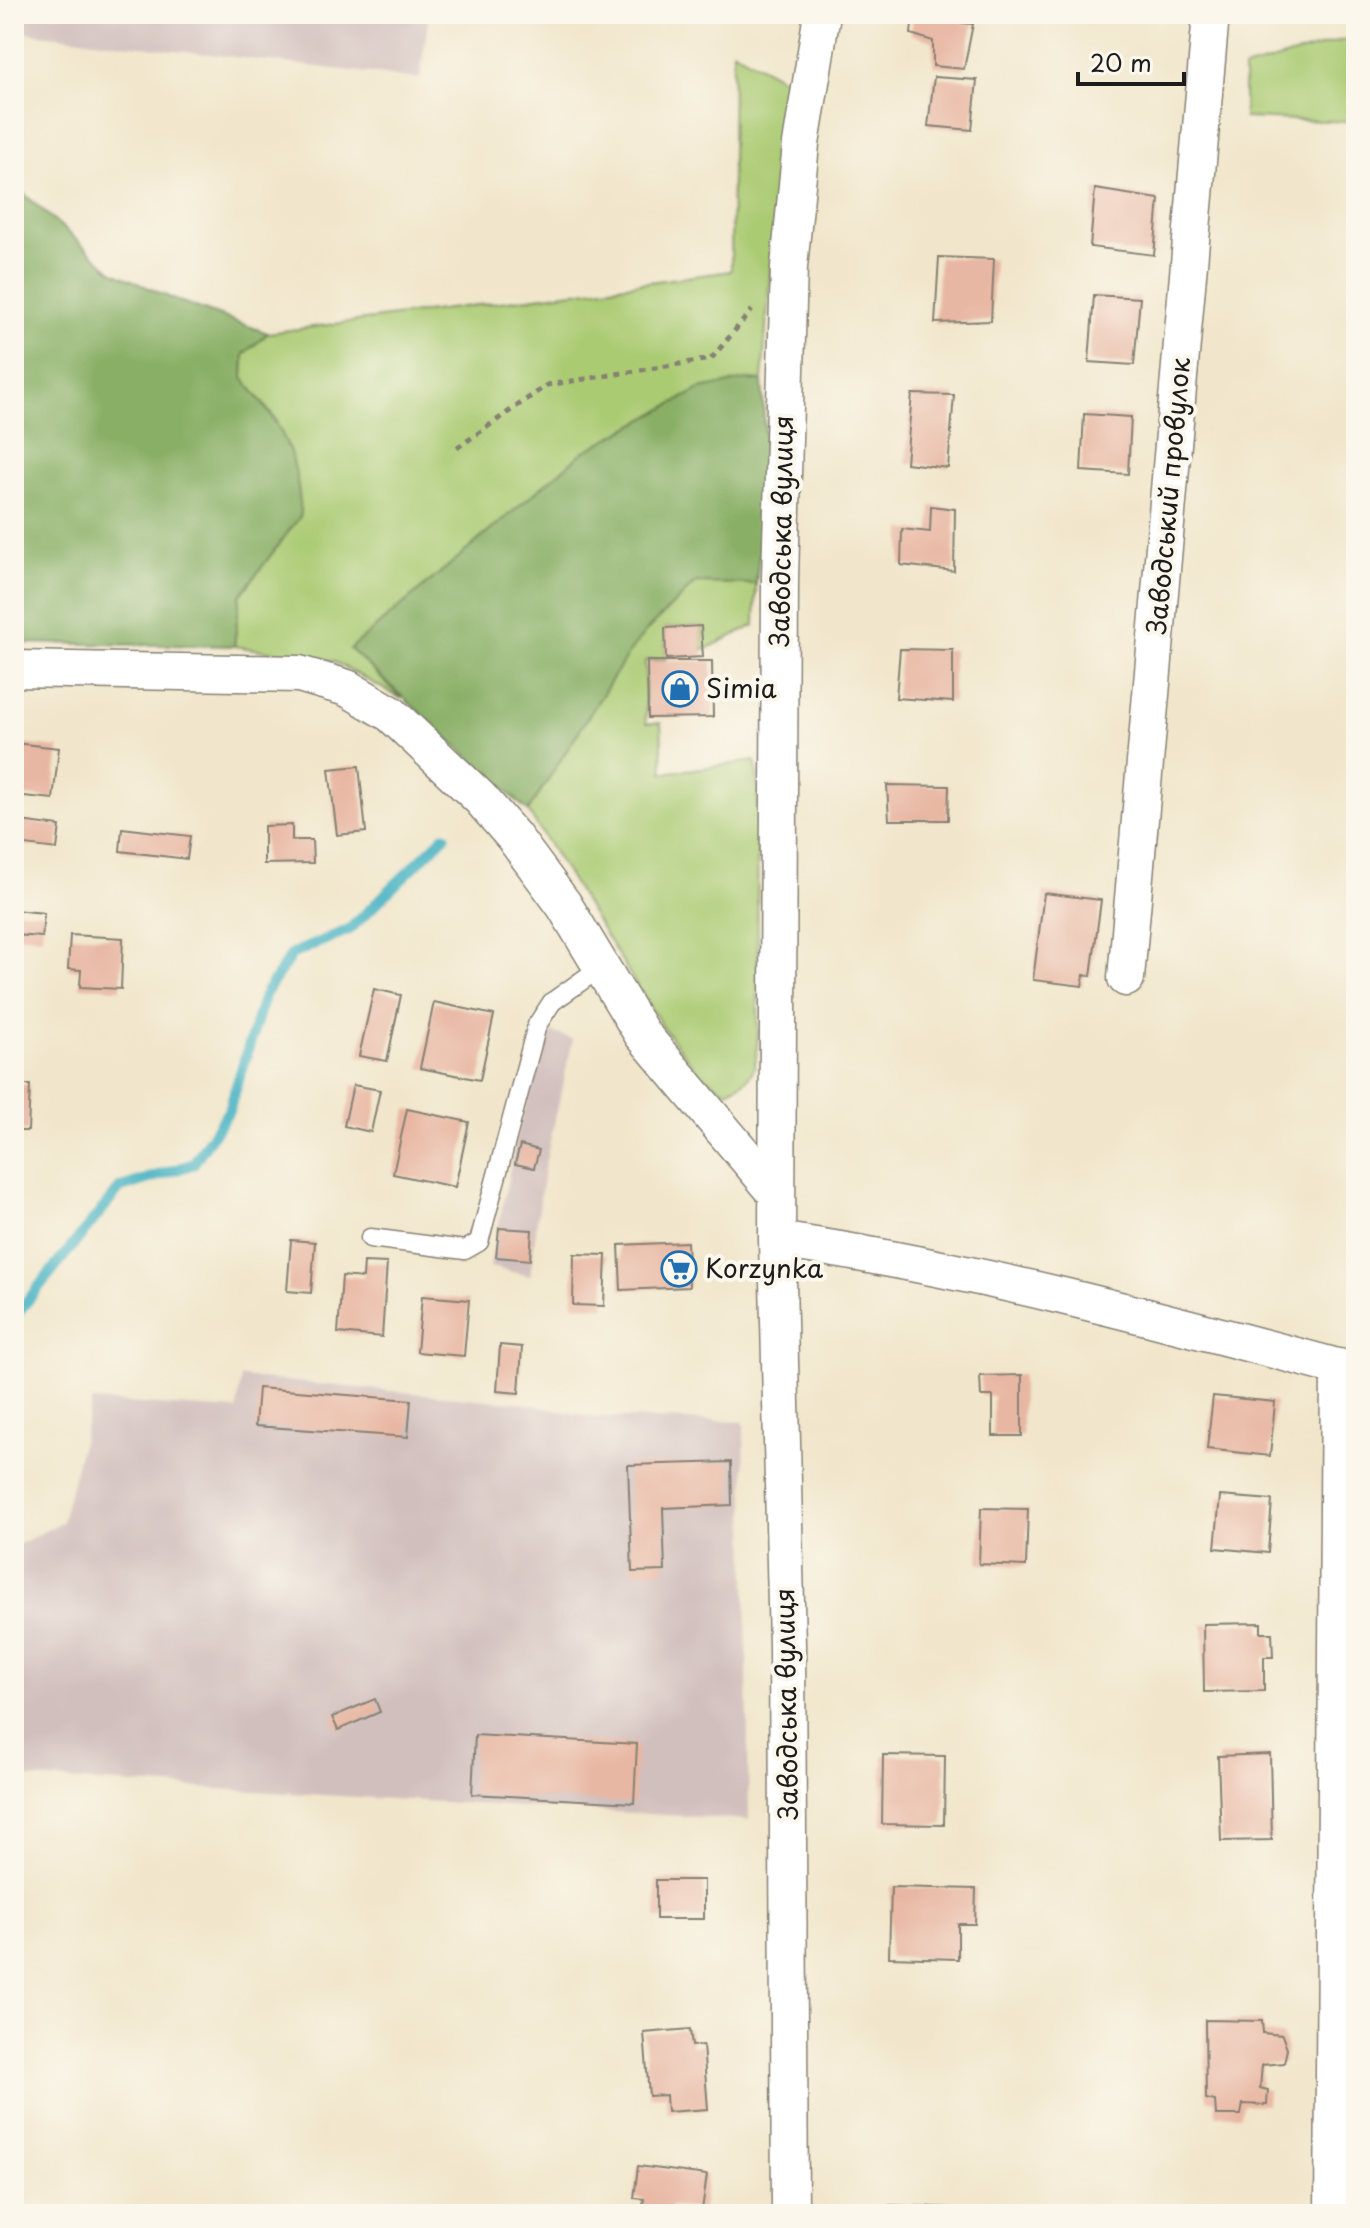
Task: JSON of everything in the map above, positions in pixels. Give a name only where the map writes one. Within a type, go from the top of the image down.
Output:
[{"type":"street","name":"Заводська вулиця","points":[[790,2214],[787,1645],[777,1240],[780,578],[789,267],[801,144],[822,14]]},
{"type":"street","name":"Заводський провулок","points":[[1126,978],[1211,14]]},
{"type":"street","points":[[14,669],[277,672],[299,674],[347,688],[369,699],[414,733],[480,798],[564,905],[642,1034],[777,1194]]},
{"type":"street","points":[[777,1240],[870,1254],[1348,1370],[1333,2214]]},
{"type":"lane","points":[[370,1238],[465,1250],[479,1242],[537,1025],[552,1002],[601,967]]},
{"type":"path","points":[[457,448],[547,385],[711,359],[789,267]]},
{"type":"path","points":[[717,688],[755,687]]},
{"type":"shaded area","points":[[14,14],[429,14],[420,79],[14,31]]},
{"type":"shaded area","points":[[551,1032],[573,1039],[544,1169],[530,1276],[490,1267],[518,1130]]},
{"type":"shaded area","points":[[241,1377],[520,1403],[592,1417],[744,1422],[749,1820],[14,1777],[14,1547],[62,1522],[92,1401],[237,1410]]},
{"type":"green space","points":[[1356,36],[1356,122],[1244,118],[1244,69]]},
{"type":"green space","points":[[733,51],[785,80],[762,381],[700,389],[466,553],[351,649],[402,699],[333,661],[234,646],[240,596],[301,515],[276,420],[243,378],[244,354],[268,333],[731,271]]},
{"type":"green space","points":[[14,185],[112,271],[173,299],[268,333],[244,354],[243,378],[286,441],[296,472],[301,515],[240,596],[234,646],[14,643]]},
{"type":"green space","points":[[746,380],[762,381],[767,476],[756,584],[695,583],[648,629],[628,654],[528,811],[350,649],[583,452],[700,389]]},
{"type":"green space","points":[[695,583],[756,584],[755,625],[702,651],[701,626],[665,628],[666,659],[645,661],[646,723],[661,723],[663,773],[755,761],[757,771],[758,1034],[750,1075],[727,1091],[700,1074],[664,1029],[528,811],[628,654],[648,629]]},
{"type":"building","points":[[913,14],[963,14],[961,23],[973,24],[964,69],[933,66],[933,41],[911,34]]},
{"type":"building","points":[[934,77],[977,80],[972,130],[928,126]]},
{"type":"building","points":[[1095,189],[1159,199],[1154,255],[1090,247]]},
{"type":"building","points":[[939,257],[994,259],[991,321],[935,323]]},
{"type":"building","points":[[1094,295],[1140,298],[1134,365],[1089,362]]},
{"type":"building","points":[[912,394],[954,395],[948,468],[906,463]]},
{"type":"building","points":[[1084,414],[1131,417],[1128,474],[1081,471]]},
{"type":"building","points":[[931,506],[955,509],[954,571],[901,565],[902,529],[930,532]]},
{"type":"building","points":[[701,626],[703,657],[666,659],[665,628]]},
{"type":"building","points":[[900,649],[953,650],[953,702],[896,698]]},
{"type":"building","name":"Simia","points":[[647,661],[712,661],[713,717],[648,718]]},
{"type":"building","points":[[14,743],[59,748],[53,799],[14,795]]},
{"type":"building","points":[[359,766],[366,832],[337,835],[329,769]]},
{"type":"building","points":[[887,785],[949,786],[948,820],[889,820]]},
{"type":"building","points":[[20,821],[60,826],[57,849],[17,844]]},
{"type":"building","points":[[292,825],[292,840],[312,840],[313,863],[264,864],[264,826]]},
{"type":"building","points":[[122,828],[190,836],[187,859],[120,851]]},
{"type":"building","points":[[1044,893],[1101,900],[1091,976],[1084,975],[1082,986],[1033,980]]},
{"type":"building","points":[[14,910],[44,913],[42,937],[14,935]]},
{"type":"building","points":[[70,935],[123,938],[121,989],[80,987],[81,970],[68,969]]},
{"type":"building","points":[[374,989],[401,995],[387,1061],[359,1056]]},
{"type":"building","points":[[434,1002],[494,1015],[480,1080],[420,1068]]},
{"type":"building","points":[[14,1085],[30,1085],[28,1131],[14,1131]]},
{"type":"building","points":[[353,1085],[380,1090],[371,1132],[344,1126]]},
{"type":"building","points":[[407,1109],[469,1122],[455,1187],[393,1174]]},
{"type":"building","points":[[520,1145],[539,1150],[534,1168],[515,1164]]},
{"type":"building","points":[[499,1228],[532,1230],[530,1260],[496,1257]]},
{"type":"building","points":[[291,1240],[315,1242],[311,1293],[287,1291]]},
{"type":"building","points":[[687,1242],[689,1287],[621,1290],[619,1245]]},
{"type":"building","points":[[574,1254],[606,1255],[604,1306],[573,1305]]},
{"type":"building","points":[[364,1262],[387,1263],[382,1337],[338,1333],[342,1276],[363,1278]]},
{"type":"building","points":[[422,1296],[469,1300],[464,1356],[417,1352]]},
{"type":"building","points":[[500,1345],[522,1347],[519,1393],[497,1391]]},
{"type":"building","points":[[1022,1375],[1022,1436],[993,1436],[993,1396],[981,1396],[980,1376]]},
{"type":"building","points":[[258,1388],[411,1400],[408,1437],[255,1426]]},
{"type":"building","points":[[1213,1396],[1275,1402],[1270,1456],[1207,1449]]},
{"type":"building","points":[[731,1462],[732,1505],[663,1508],[665,1571],[632,1572],[628,1465]]},
{"type":"building","points":[[1220,1496],[1272,1500],[1268,1553],[1215,1548]]},
{"type":"building","points":[[981,1508],[1028,1509],[1026,1566],[979,1564]]},
{"type":"building","points":[[1261,1623],[1261,1633],[1272,1633],[1273,1657],[1264,1657],[1264,1691],[1204,1692],[1203,1624]]},
{"type":"building","points":[[375,1699],[380,1712],[338,1730],[332,1717]]},
{"type":"building","points":[[475,1735],[637,1744],[634,1803],[472,1794]]},
{"type":"building","points":[[1270,1754],[1272,1840],[1221,1841],[1218,1756]]},
{"type":"building","points":[[883,1755],[945,1756],[944,1825],[882,1824]]},
{"type":"building","points":[[656,1880],[704,1880],[704,1919],[656,1919]]},
{"type":"building","points":[[891,1887],[976,1889],[975,1924],[958,1924],[958,1959],[889,1957]]},
{"type":"building","points":[[1205,2020],[1262,2021],[1263,2033],[1282,2035],[1287,2049],[1284,2063],[1262,2065],[1260,2088],[1268,2090],[1267,2105],[1243,2104],[1241,2115],[1216,2115],[1215,2101],[1206,2099]]},
{"type":"building","points":[[690,2029],[692,2046],[703,2045],[708,2109],[667,2112],[666,2095],[649,2096],[644,2033]]},
{"type":"building","points":[[638,2166],[707,2175],[702,2210],[670,2206],[669,2214],[642,2214],[644,2199],[634,2198]]},
{"type":"building","points":[[890,2205],[953,2208],[953,2214],[889,2214]]},
{"type":"waterway","points":[[14,1317],[120,1188],[193,1164],[229,1110],[265,994],[292,954],[350,929],[445,836]]},
{"type":"place","name":"Simia","points":[[680,689]]},
{"type":"place","name":"Korzynka","points":[[679,1269]]}]
